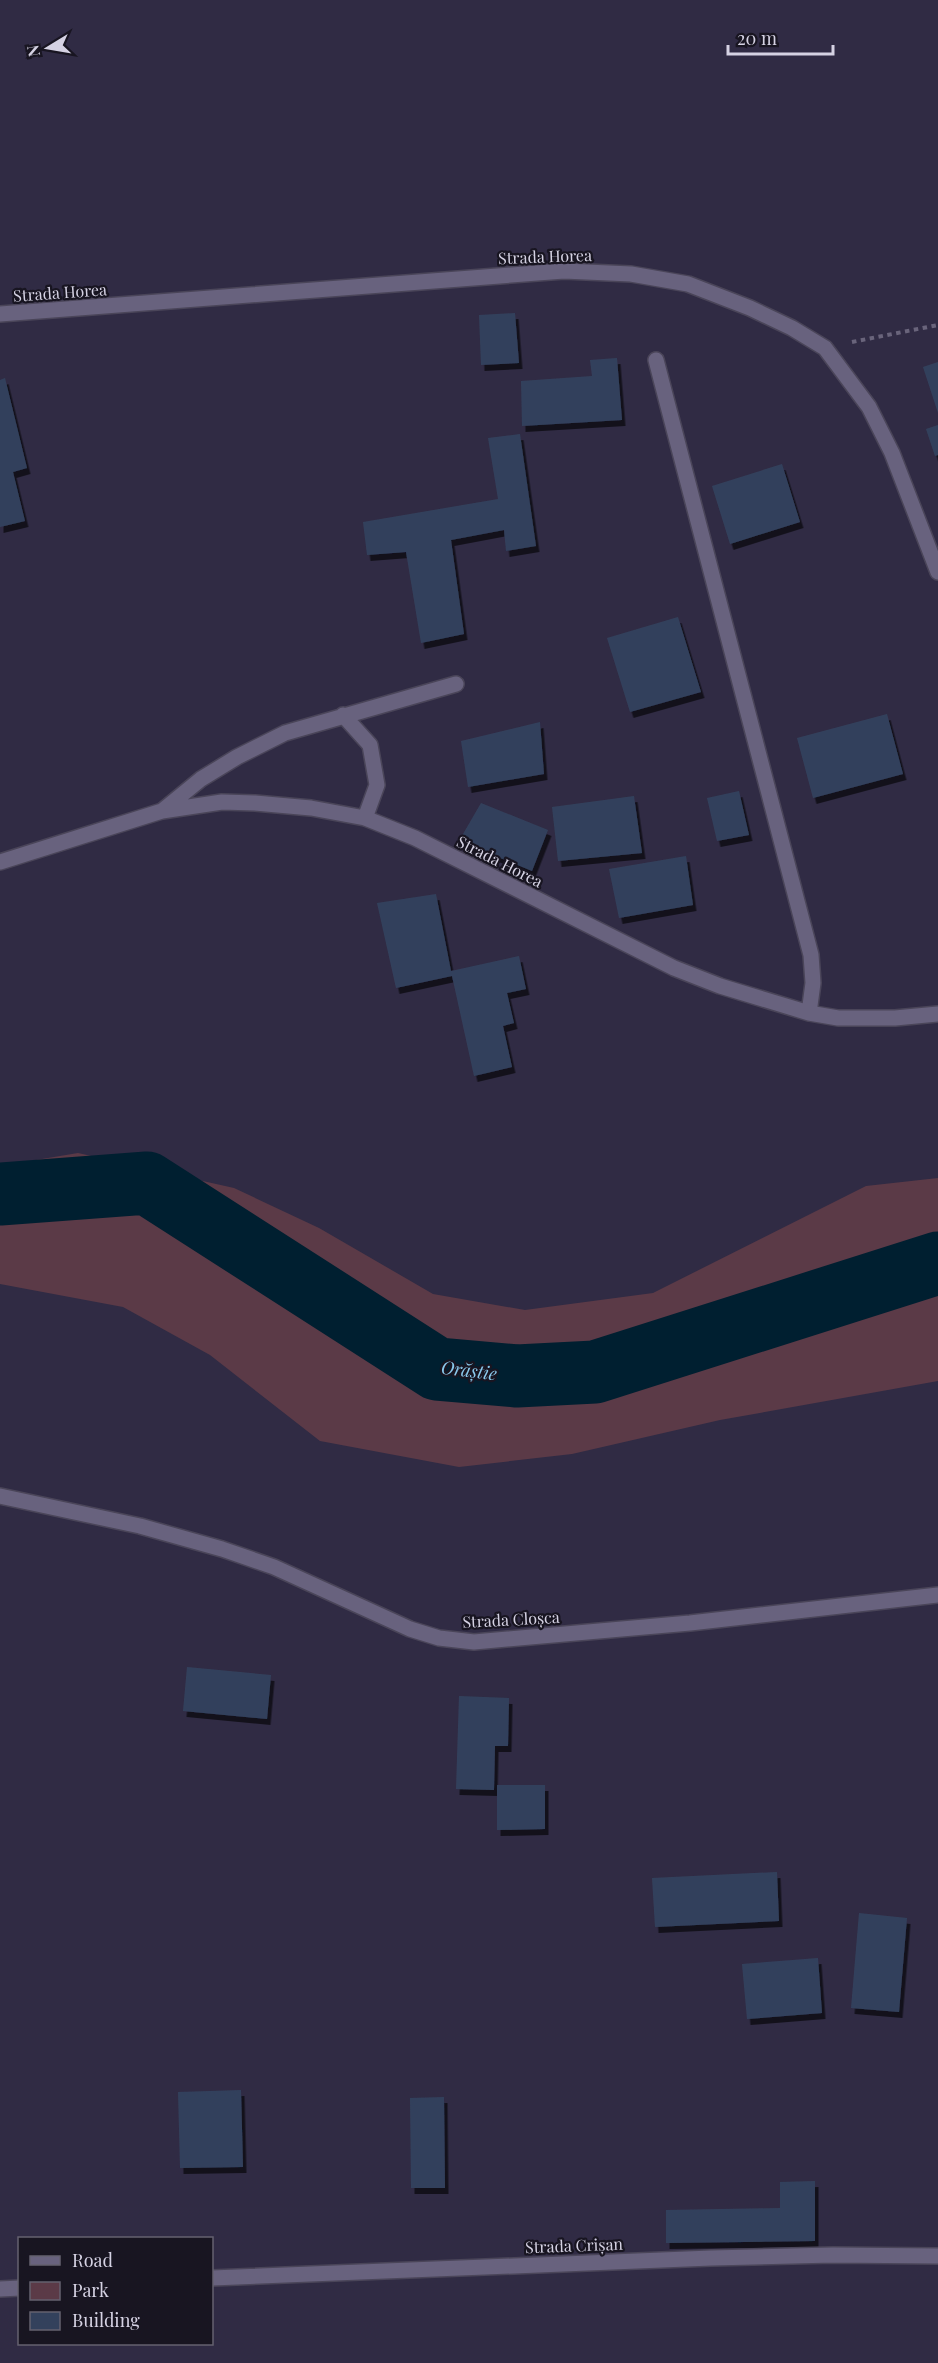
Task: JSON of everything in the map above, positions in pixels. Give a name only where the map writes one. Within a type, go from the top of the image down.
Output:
[{"type":"street","name":"Strada Horea","points":[[0,314],[564,271],[631,274],[688,284],[750,308],[792,328],[825,348],[869,407],[892,453],[938,572]]},
{"type":"street","points":[[656,360],[811,955],[813,983],[809,1013]]},
{"type":"street","name":"Strada Horea","points":[[162,811],[201,779],[237,757],[285,733],[456,684]]},
{"type":"street","points":[[343,715],[370,745],[377,785],[365,818]]},
{"type":"street","name":"Strada Horea","points":[[0,862],[162,811],[222,802],[311,808],[365,818],[415,838],[674,968],[720,986],[809,1013],[838,1018],[895,1018],[938,1014]]},
{"type":"street","name":"Strada Cloșca","points":[[0,1496],[140,1526],[222,1549],[274,1567],[410,1629],[440,1638],[474,1642],[690,1623],[938,1595]]},
{"type":"street","name":"Strada Crișan","points":[[213,2278],[711,2258],[833,2255],[938,2256]]},
{"type":"street","points":[[0,2289],[18,2288]]},
{"type":"path","points":[[825,348],[938,325]]},
{"type":"green space","points":[[78,1153],[234,1188],[319,1228],[433,1294],[525,1310],[653,1293],[866,1186],[938,1178],[938,1381],[720,1420],[572,1454],[459,1467],[320,1441],[210,1355],[123,1307],[0,1284],[0,1166]]},
{"type":"building","points":[[515,313],[519,363],[481,365],[479,315]]},
{"type":"building","points":[[617,358],[622,420],[522,426],[521,381],[592,376],[590,360]]},
{"type":"building","points":[[938,362],[938,413],[923,367]]},
{"type":"building","points":[[5,378],[27,468],[13,472],[25,521],[0,527],[0,380]]},
{"type":"building","points":[[938,425],[938,455],[935,456],[926,429]]},
{"type":"building","points":[[520,434],[536,546],[506,551],[504,530],[451,540],[464,634],[421,643],[406,552],[367,555],[363,522],[498,499],[488,438]]},
{"type":"building","points":[[782,464],[800,522],[730,544],[712,486]]},
{"type":"building","points":[[678,617],[701,692],[630,712],[607,638]]},
{"type":"building","points":[[887,714],[903,774],[813,798],[797,738]]},
{"type":"building","points":[[540,722],[544,774],[468,787],[461,741]]},
{"type":"building","points":[[739,791],[749,835],[717,841],[707,798]]},
{"type":"building","points":[[634,796],[642,853],[558,861],[552,807]]},
{"type":"building","points":[[481,803],[548,830],[532,871],[459,841]]},
{"type":"building","points":[[686,856],[693,905],[619,918],[609,869]]},
{"type":"building","points":[[436,894],[451,971],[519,956],[526,989],[507,993],[514,1023],[503,1026],[512,1067],[474,1076],[452,976],[396,988],[377,903]]},
{"type":"building","points":[[187,1667],[271,1675],[267,1719],[183,1711]]},
{"type":"building","points":[[459,1696],[509,1698],[508,1746],[495,1746],[494,1790],[456,1789]]},
{"type":"building","points":[[497,1785],[545,1785],[545,1829],[497,1830]]},
{"type":"building","points":[[777,1872],[779,1921],[655,1927],[652,1878]]},
{"type":"building","points":[[859,1913],[907,1918],[899,2012],[851,2008]]},
{"type":"building","points":[[818,1958],[822,2013],[747,2019],[742,1964]]},
{"type":"building","points":[[241,2090],[243,2167],[180,2168],[178,2092]]},
{"type":"building","points":[[444,2097],[445,2188],[411,2188],[410,2098]]},
{"type":"building","points":[[815,2181],[815,2241],[666,2243],[666,2210],[780,2208],[780,2182]]},
{"type":"waterway","name":"Orăștie","points":[[0,1194],[147,1183],[437,1369],[517,1376],[595,1372],[938,1263]]}]
